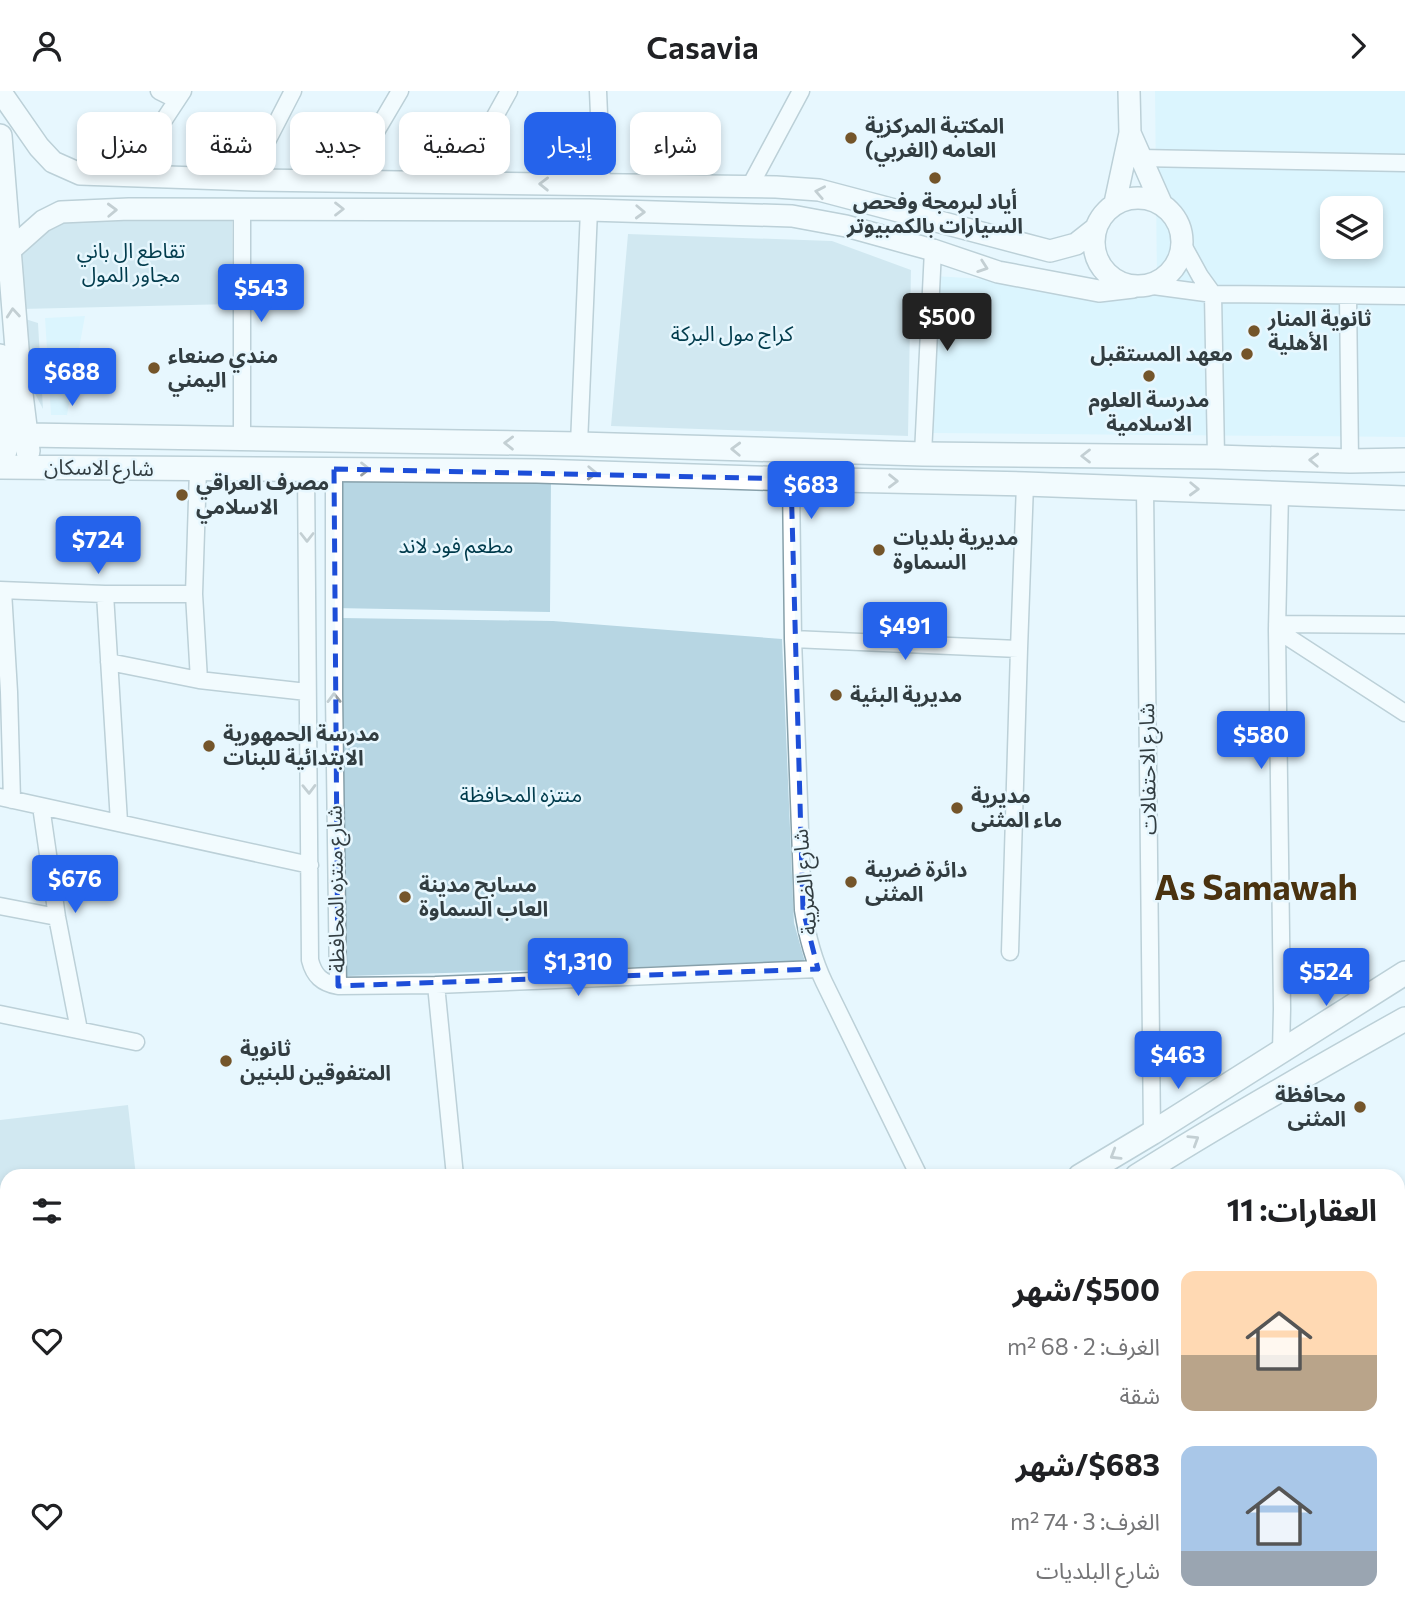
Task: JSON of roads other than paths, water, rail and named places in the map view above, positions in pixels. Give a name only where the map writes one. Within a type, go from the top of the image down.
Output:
[{"type":"main road","points":[[0,136],[8,252],[8,392]]},
{"type":"main road","points":[[0,356],[18,446]]},
{"type":"main road","points":[[8,392],[40,418],[54,425],[69,430],[117,437]]},
{"type":"main road","points":[[2,467],[18,446],[117,437],[1405,462]]},
{"type":"main road","name":"شارع الاسكان","points":[[18,446],[198,469],[537,471],[1363,495]]},
{"type":"main road","points":[[1363,495],[1405,491]]},
{"type":"main road","points":[[1363,495],[1405,498]]},
{"type":"main road","points":[[1092,1169],[1405,973]]},
{"type":"main road","points":[[1315,1069],[1360,1033],[1405,989]]},
{"type":"main road","points":[[1289,1046],[1336,1027],[1405,1005]]},
{"type":"main road","points":[[1148,1169],[1199,1136],[1405,1019]]},
{"type":"street","points":[[0,91],[46,155],[54,162],[77,173]]},
{"type":"street","points":[[127,176],[180,95],[159,91]]},
{"type":"street","points":[[247,180],[293,91]]},
{"type":"street","points":[[347,181],[400,91]]},
{"type":"street","points":[[458,183],[509,91]]},
{"type":"street","points":[[598,91],[602,185]]},
{"type":"street","points":[[750,186],[801,91]]},
{"type":"street","points":[[1115,204],[1130,133],[1129,91]]},
{"type":"street","points":[[8,252],[43,221],[61,212],[129,209],[589,210],[792,216],[846,226],[933,250],[998,272],[1099,291],[1140,286],[1162,279],[1180,258],[1183,245],[1181,229],[1173,214],[1161,203],[1130,133]]},
{"type":"street","points":[[1140,158],[1405,163]]},
{"type":"street","points":[[80,175],[74,191],[83,211]]},
{"type":"street","points":[[104,175],[247,180],[750,186],[818,190],[1050,251],[1076,244],[1095,229],[1103,214],[1115,204],[1130,198],[1146,198],[1161,203]]},
{"type":"street","points":[[242,438],[243,209]]},
{"type":"street","points":[[579,445],[589,210]]},
{"type":"street","points":[[1095,229],[1097,258],[1105,271],[1116,280],[1140,286],[1213,294],[1405,296]]},
{"type":"street","points":[[1183,245],[1213,294],[1216,457]]},
{"type":"street","points":[[923,454],[933,250]]},
{"type":"street","points":[[1348,296],[1350,461]]},
{"type":"street","points":[[198,469],[194,594],[199,680]]},
{"type":"street","name":"شارع منتزه المحافظة","points":[[306,469],[310,960],[319,979],[338,986],[334,469]]},
{"type":"street","name":"شارع الضريبة","points":[[791,479],[793,639],[803,910],[811,950],[818,969],[916,1169]]},
{"type":"street","points":[[1010,952],[1026,484]]},
{"type":"street","name":"شارع الاحتفالات","points":[[1145,488],[1152,1133]]},
{"type":"street","points":[[1280,492],[1277,627],[1282,1009],[1289,1046]]},
{"type":"street","points":[[194,594],[1,590],[6,799],[310,865]]},
{"type":"street","points":[[105,594],[119,823]]},
{"type":"street","points":[[1277,627],[1405,625]]},
{"type":"street","points":[[1277,627],[1405,713]]},
{"type":"street","points":[[793,639],[1019,649]]},
{"type":"street","points":[[109,662],[199,680],[307,692]]},
{"type":"street","points":[[41,806],[57,917],[79,1030]]},
{"type":"street","points":[[0,906],[57,917]]},
{"type":"street","points":[[338,986],[436,985],[818,969]]},
{"type":"street","points":[[436,985],[455,1169]]},
{"type":"street","points":[[0,1014],[136,1042]]},
{"type":"place","name":"المكتبة المركزية العامه (الغربي)","points":[[851,138]]},
{"type":"place","name":"أياد لبرمجة وفحص السيارات بالكمبيوتر","points":[[935,178]]},
{"type":"place","name":"ثانوية المنار الأهلية","points":[[1254,331]]},
{"type":"place","name":"معهد المستقبل","points":[[1247,354]]},
{"type":"place","name":"مندي صنعاء اليمني","points":[[154,368]]},
{"type":"place","name":"مدرسة العلوم الاسلامية","points":[[1149,376]]},
{"type":"place","name":"مصرف العراقي الاسلامي","points":[[182,495]]},
{"type":"place","name":"مديرية بلديات السماوة","points":[[879,550]]},
{"type":"place","name":"مديرية البئية","points":[[836,695]]},
{"type":"place","name":"مدرسة الحمهورية الابتدائية للبنات","points":[[209,746]]},
{"type":"place","name":"مديرية ماء المثنى","points":[[957,808]]},
{"type":"place","name":"دائرة ضريبة المثنى","points":[[851,882]]},
{"type":"place","name":"مسابح مدينة العاب السماوة","points":[[405,897]]},
{"type":"place","name":"ثانوية المتفوقين للبنين","points":[[226,1061]]},
{"type":"place","name":"محافظة المثنى","points":[[1360,1107]]},
{"type":"district","name":"As Samawah","points":[[1256,888]]},
{"type":"park label","name":"تقاطع ال باني مجاور المول","points":[[131,263]]},
{"type":"park label","name":"كراج مول البركة","points":[[732,334]]},
{"type":"park label","name":"مطعم فود لاند","points":[[456,546]]},
{"type":"park label","name":"منتزه المحافظة","points":[[521,795]]}]
